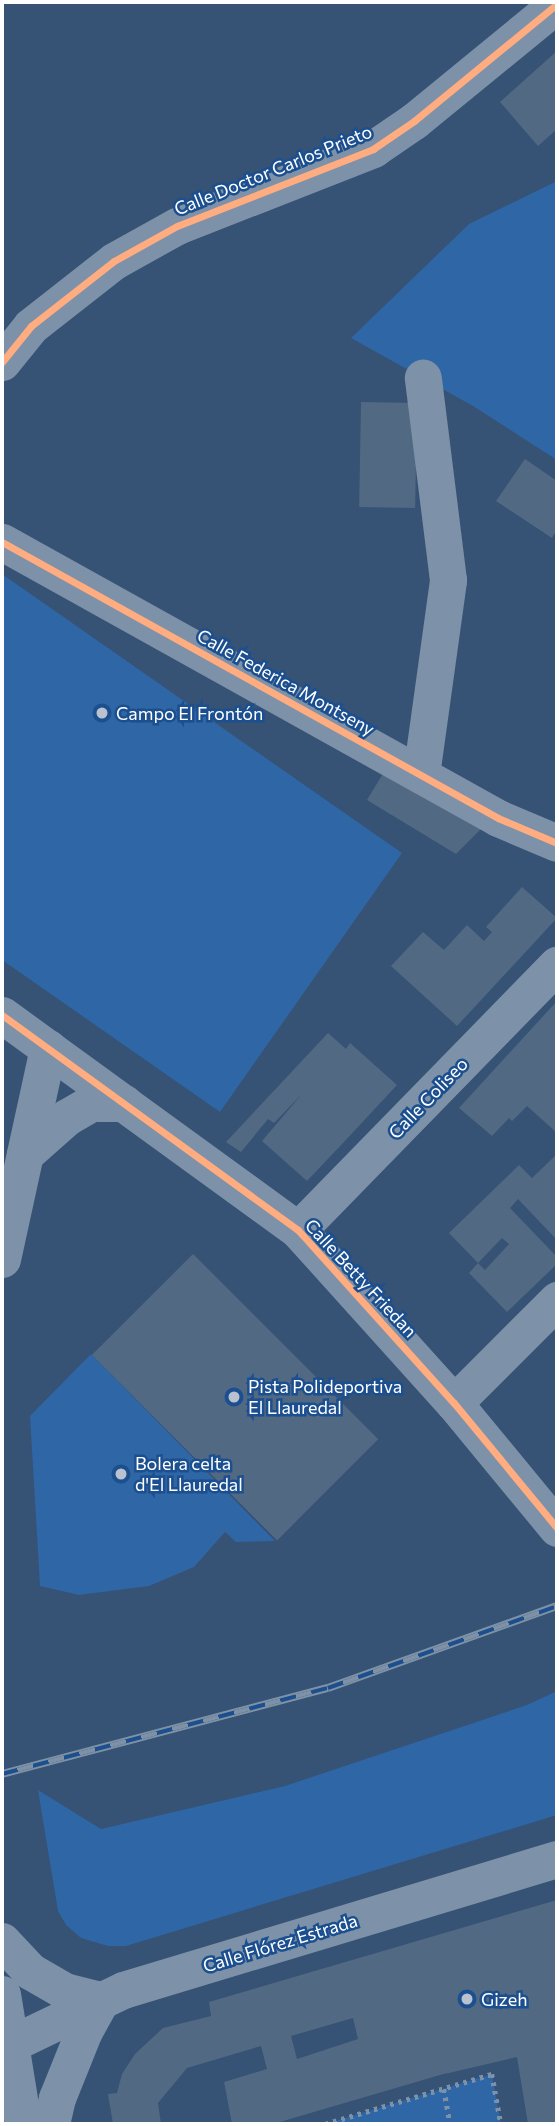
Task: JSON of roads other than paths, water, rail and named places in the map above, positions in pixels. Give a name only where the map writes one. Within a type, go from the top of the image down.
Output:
[{"type":"street","name":"Calle Doctor Carlos Prieto","points":[[2,362],[31,326],[114,261],[177,226],[373,149],[414,121],[557,4]]},
{"type":"street","points":[[421,775],[449,580],[423,378]]},
{"type":"street","name":"Calle Federica Montseny","points":[[2,542],[498,818],[557,843]]},
{"type":"street","name":"Calle Coliseo","points":[[298,1230],[557,965]]},
{"type":"street","name":"Calle Betty Friedan","points":[[2,1016],[298,1230],[454,1403],[557,1528]]},
{"type":"street","points":[[2,1259],[48,1048]]},
{"type":"street","points":[[25,1154],[67,1117],[91,1103],[124,1103]]},
{"type":"street","points":[[454,1403],[557,1300]]},
{"type":"street","name":"Calle Flórez Estrada","points":[[6,2046],[122,1990],[557,1859]]},
{"type":"street","points":[[2,1941],[30,1971],[64,1991],[101,2000],[71,2064],[51,2124]]},
{"type":"street","points":[[2,1994],[6,2046],[23,2124]]},
{"type":"railway","points":[[2,1774],[328,1688],[557,1606]]},
{"type":"place","name":"Campo El Frontón","points":[[102,713]]},
{"type":"place","name":"Pista Polideportiva El Llauredal","points":[[234,1397]]},
{"type":"place","name":"Bolera celta d'El Llauredal","points":[[121,1474]]},
{"type":"place","name":"Gizeh","points":[[467,1999]]}]
